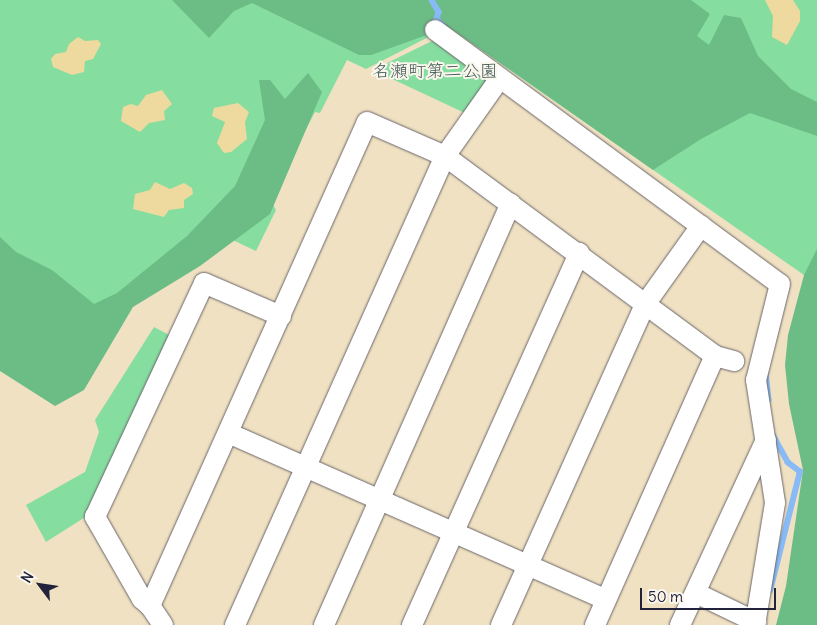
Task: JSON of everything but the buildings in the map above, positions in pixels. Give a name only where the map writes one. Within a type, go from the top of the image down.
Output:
[{"type":"street","points":[[435,30],[780,284],[748,366],[766,440],[775,503],[755,623],[696,593]]},
{"type":"street","points":[[235,625],[304,467],[445,156],[500,78]]},
{"type":"street","points":[[150,606],[368,122],[445,156],[646,303],[715,356],[748,366]]},
{"type":"street","points":[[324,625],[511,204]]},
{"type":"street","points":[[501,625],[646,303],[701,226]]},
{"type":"street","points":[[412,625],[578,253]]},
{"type":"street","points":[[163,625],[150,606],[142,599],[95,517],[204,283],[281,316]]},
{"type":"street","points":[[595,625],[715,356]]},
{"type":"street","points":[[228,433],[606,600]]},
{"type":"street","points":[[680,625],[766,440]]},
{"type":"green space","points":[[0,0],[817,0],[817,293],[804,275],[448,27],[366,69],[347,60],[320,113],[315,112],[270,199],[276,210],[256,251],[222,235],[122,304],[0,343]]},
{"type":"green space","points":[[172,0],[691,0],[710,14],[697,36],[709,45],[724,15],[741,18],[758,56],[791,89],[817,102],[817,136],[750,113],[701,139],[653,170],[449,27],[371,55],[359,55],[252,3],[234,11],[209,38]]},
{"type":"green space","name":"名瀬町第二公園","points":[[436,39],[491,79],[467,114],[373,70]]},
{"type":"green space","points":[[308,73],[322,92],[270,214],[200,266],[133,307],[84,390],[55,406],[0,371],[0,237],[16,252],[52,270],[94,304],[117,293],[187,236],[235,186],[265,120],[259,80],[270,80],[285,99]]},
{"type":"green space","points":[[817,249],[817,625],[776,625],[786,586],[803,470],[789,404],[785,365],[788,335],[804,275]]},
{"type":"green space","points":[[154,327],[173,337],[90,514],[46,542],[26,505],[85,472],[99,432],[95,420]]},
{"type":"sand","points":[[765,0],[793,0],[800,11],[800,21],[787,45],[772,37],[773,16]]},
{"type":"sand","points":[[78,37],[85,41],[98,40],[101,44],[93,59],[85,61],[84,72],[72,75],[53,67],[51,59],[55,54],[66,52],[69,44]]},
{"type":"sand","points":[[162,90],[172,104],[164,111],[165,120],[149,123],[140,132],[121,121],[123,107],[131,104],[138,106],[146,95]]},
{"type":"sand","points":[[238,103],[249,112],[245,122],[247,139],[231,152],[224,153],[217,143],[225,122],[212,116],[214,108]]},
{"type":"sand","points":[[155,182],[170,189],[184,183],[192,188],[193,194],[184,200],[184,208],[169,210],[164,217],[133,209],[135,194],[150,190]]},
{"type":"waterway","points":[[432,0],[439,12],[437,19],[443,25]]},
{"type":"waterway","points":[[766,372],[769,400]]},
{"type":"waterway","points":[[770,591],[800,472],[788,463],[773,436]]}]
